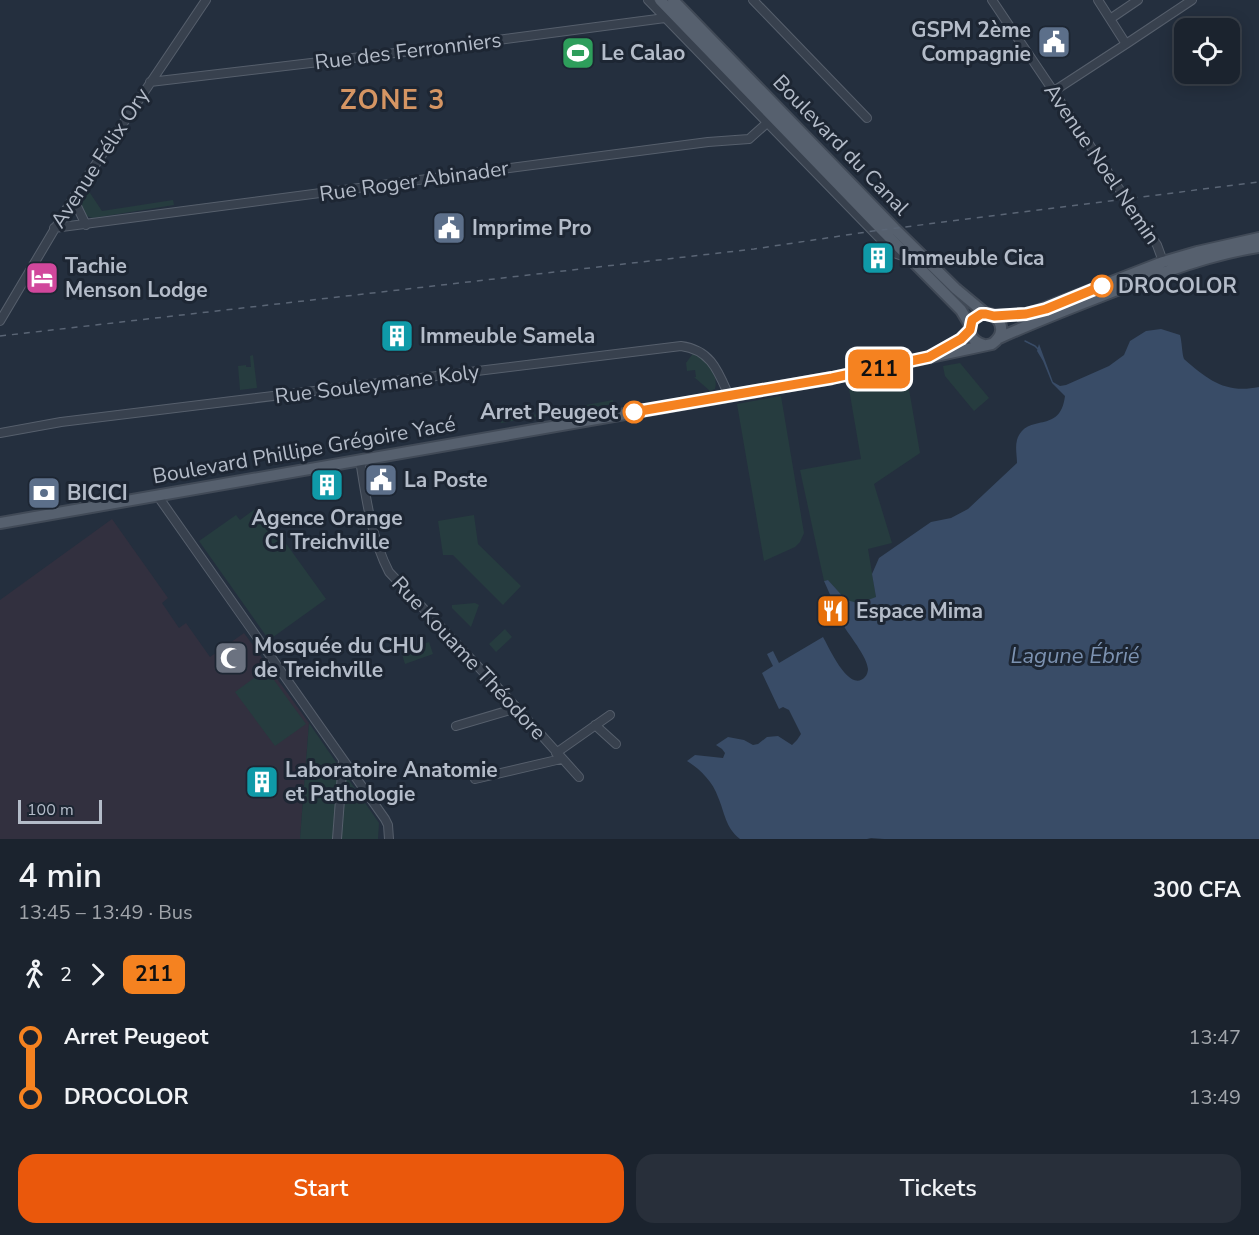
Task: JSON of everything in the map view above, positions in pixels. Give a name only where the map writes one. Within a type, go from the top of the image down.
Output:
[{"type":"main road","name":"Boulevard du Canal","points":[[660,0],[961,310],[970,328]]},
{"type":"main road","name":"Boulevard du Canal","points":[[673,0],[888,222],[956,289],[990,315]]},
{"type":"main road","points":[[1259,238],[1197,252],[1165,267],[1092,299],[999,338],[992,344],[984,345],[976,342],[970,335],[970,328],[976,317],[1026,314],[1165,267],[1259,247]]},
{"type":"main road","points":[[990,315],[1000,323],[1002,328],[999,338]]},
{"type":"main road","name":"Boulevard Phillipe Grégoire Yacé","points":[[933,356],[961,339],[970,328]]},
{"type":"main road","name":"Boulevard Phillipe Grégoire Yacé","points":[[0,523],[843,376],[984,345]]},
{"type":"street","name":"Avenue Félix Ory","points":[[0,321],[73,198],[206,0]]},
{"type":"street","name":"Boulevard du Canal","points":[[648,0],[894,253],[912,260]]},
{"type":"street","points":[[753,0],[867,118]]},
{"type":"street","name":"Avenue Noel Nemin","points":[[992,0],[1157,245],[1165,267]]},
{"type":"street","points":[[1098,0],[1126,44]]},
{"type":"street","points":[[1110,19],[1138,0]]},
{"type":"street","points":[[1054,92],[1192,0]]},
{"type":"street","name":"Rue des Ferronniers","points":[[150,82],[665,18]]},
{"type":"street","name":"Rue Roger Abinader","points":[[54,228],[708,142],[749,139],[767,123]]},
{"type":"street","points":[[73,198],[86,225]]},
{"type":"street","points":[[0,306],[10,304]]},
{"type":"street","name":"Rue Souleymane Koly","points":[[0,433],[61,422],[681,346],[694,348],[709,358],[720,375],[729,396]]},
{"type":"street","name":"Rue Kouame Théodore","points":[[360,460],[373,530],[389,572],[579,777]]},
{"type":"street","points":[[157,495],[388,825],[389,839]]},
{"type":"street","points":[[456,726],[517,708]]},
{"type":"street","points":[[475,779],[558,756],[610,715]]},
{"type":"street","points":[[595,725],[616,744]]},
{"type":"street","points":[[337,839],[344,760]]},
{"type":"shaded area","points":[[112,519],[168,598],[162,603],[179,628],[186,623],[210,657],[244,633],[309,723],[300,839],[0,839],[0,600]]},
{"type":"green space","points":[[84,188],[88,190],[102,211],[173,200],[174,205],[93,218],[86,216],[77,202]]},
{"type":"green space","points":[[694,352],[714,373],[715,389],[710,391],[694,377],[696,377],[695,370],[687,371],[686,363]]},
{"type":"green space","points":[[253,355],[257,388],[240,390],[238,366],[251,367],[250,356]]},
{"type":"green space","points":[[960,363],[989,398],[974,411],[945,376],[943,366]]},
{"type":"green space","points":[[906,372],[920,453],[874,484],[892,543],[868,549],[876,597],[867,606],[859,607],[858,603],[846,601],[828,580],[824,581],[800,470],[861,459],[848,383]]},
{"type":"green space","points":[[781,396],[804,533],[795,547],[764,561],[737,404]]},
{"type":"green space","points":[[613,400],[613,404],[501,423],[500,417],[520,413],[521,417]]},
{"type":"green space","points":[[259,506],[326,599],[269,640],[199,541],[236,515],[240,520]]},
{"type":"green space","points":[[474,515],[478,544],[521,586],[503,605],[453,555],[443,555],[438,521]]},
{"type":"green space","points":[[475,603],[479,605],[471,627],[452,608],[452,605]]},
{"type":"green space","points":[[505,629],[512,637],[496,652],[489,644]]},
{"type":"green space","points":[[429,642],[433,654],[405,664],[401,651]]},
{"type":"green space","points":[[266,669],[306,724],[275,746],[235,692]]},
{"type":"green space","points":[[309,723],[340,768],[333,839],[300,839]]},
{"type":"green space","points":[[345,774],[379,823],[378,839],[339,839]]},
{"type":"water","name":"Lagune Ébrié","points":[[1161,329],[1180,335],[1184,359],[1218,384],[1237,389],[1259,387],[1259,839],[740,839],[728,825],[713,786],[687,761],[695,755],[723,758],[725,753],[716,745],[728,737],[744,740],[753,745],[767,737],[778,736],[792,745],[797,740],[801,734],[789,710],[783,707],[779,709],[762,673],[773,666],[767,654],[773,651],[779,663],[823,637],[846,674],[859,681],[866,676],[868,669],[865,659],[845,628],[824,581],[828,580],[846,600],[858,603],[859,607],[867,606],[868,600],[876,597],[872,574],[879,558],[931,522],[951,518],[968,509],[1017,463],[1016,443],[1022,431],[1057,416],[1065,396],[1052,383],[1037,351],[1039,344],[1053,382],[1060,386],[1109,366],[1124,355],[1130,341],[1146,331]]},
{"type":"waterway","points":[[1025,341],[1038,349]]},
{"type":"railway","points":[[0,336],[754,249],[873,231],[1259,182]]},
{"type":"bus line","name":"211","points":[[634,412],[832,378],[933,356],[961,339],[970,330],[972,320],[981,314],[994,316],[1026,314],[1046,309],[1102,286]]},
{"type":"place","name":"GSPM 2ème Compagnie","points":[[1054,42]]},
{"type":"place","name":"Le Calao","points":[[578,53]]},
{"type":"place","name":"Imprime Pro","points":[[449,228]]},
{"type":"place","name":"Immeuble Cica","points":[[878,258]]},
{"type":"place","name":"Tachie Menson Lodge","points":[[42,278]]},
{"type":"place","name":"DROCOLOR","points":[[1102,286]]},
{"type":"place","name":"Immeuble Samela","points":[[397,336]]},
{"type":"place","name":"Arret Peugeot","points":[[634,412]]},
{"type":"place","name":"La Poste","points":[[381,480]]},
{"type":"place","name":"Agence Orange CI Treichville","points":[[327,485]]},
{"type":"place","name":"BICICI","points":[[44,493]]},
{"type":"place","name":"Espace Mima","points":[[833,611]]},
{"type":"place","name":"Mosquée du CHU de Treichville","points":[[231,658]]},
{"type":"place","name":"Laboratoire Anatomie et Pathologie","points":[[262,782]]},
{"type":"district","name":"ZONE 3","points":[[393,100]]}]
